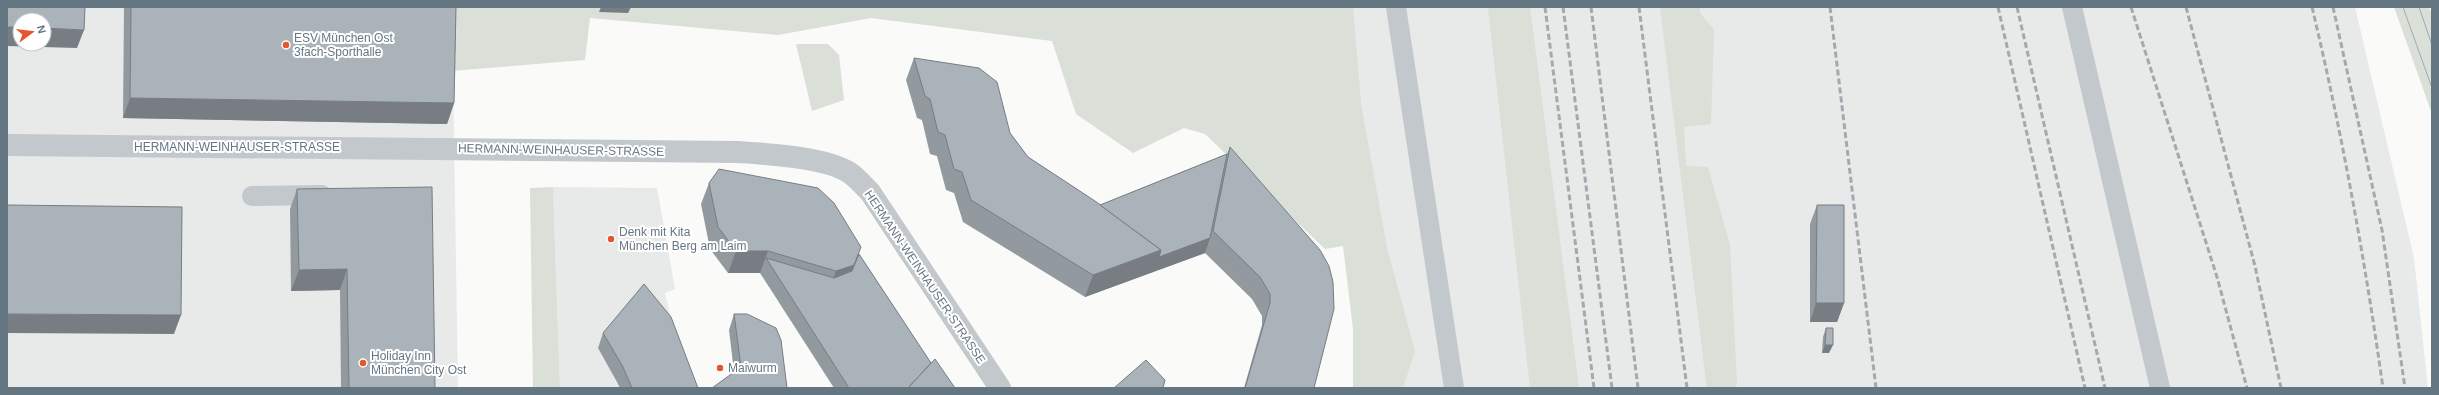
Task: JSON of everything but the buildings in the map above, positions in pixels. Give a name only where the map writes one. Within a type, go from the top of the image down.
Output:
[{"type":"street","name":"HERMANN-WEINHAUSER-STRASSE","points":[[7,145],[738,152],[781,155],[818,162],[850,172],[870,192],[1000,388]]},
{"type":"lane","points":[[1396,7],[1454,388]]},
{"type":"lane","points":[[2072,7],[2160,388]]},
{"type":"lane","points":[[252,196],[338,194]]},
{"type":"shaded area","points":[[7,7],[452,7],[458,388],[7,388]]},
{"type":"shaded area","points":[[452,7],[1353,7],[1361,104],[1387,248],[1415,351],[1403,388],[1353,388],[1353,329],[1343,246],[1325,249],[1205,134],[1184,128],[1133,153],[1076,114],[1052,41],[871,18],[778,35],[590,18],[585,60],[451,71]]},
{"type":"shaded area","points":[[1344,7],[2355,7],[2414,258],[2428,388],[1380,388]]},
{"type":"shaded area","points":[[1488,7],[1530,7],[1579,388],[1530,388]]},
{"type":"shaded area","points":[[1660,7],[1700,7],[1700,13],[1714,30],[1711,124],[1684,127],[1686,166],[1708,167],[1730,245],[1737,383],[1735,388],[1707,388]]},
{"type":"shaded area","points":[[2394,7],[2429,7],[2432,15],[2432,114]]},
{"type":"shaded area","points":[[796,44],[828,44],[839,55],[844,100],[812,111]]},
{"type":"shaded area","name":"Denk mit Kita München Berg am Laim","points":[[553,187],[657,188],[675,289],[665,293],[687,388],[560,388]]},
{"type":"shaded area","points":[[553,187],[560,388],[533,388],[530,188]]},
{"type":"tram line","points":[[2403,7],[2432,88]]},
{"type":"tram line","points":[[2419,7],[2432,45]]},
{"type":"railway","points":[[1545,7],[1594,388]]},
{"type":"railway","points":[[1563,7],[1612,388]]},
{"type":"railway","points":[[1591,7],[1638,388]]},
{"type":"railway","points":[[1639,7],[1687,388]]},
{"type":"railway","points":[[1830,7],[1876,388]]},
{"type":"railway","points":[[1998,7],[2085,388]]},
{"type":"railway","points":[[2017,7],[2105,388]]},
{"type":"railway","points":[[2131,7],[2217,277],[2247,388]]},
{"type":"railway","points":[[2186,7],[2255,266],[2281,388]]},
{"type":"railway","points":[[2312,7],[2352,197],[2369,292],[2383,388]]},
{"type":"railway","points":[[2333,7],[2382,230],[2405,388]]},
{"type":"place","name":"ESV München Ost 3fach-Sporthalle","points":[[286,45]]},
{"type":"place","name":"Denk mit Kita München Berg am Laim","points":[[611,239]]},
{"type":"place","name":"Holiday Inn München City Ost","points":[[363,363]]},
{"type":"place","name":"Maiwurm","points":[[720,368]]}]
